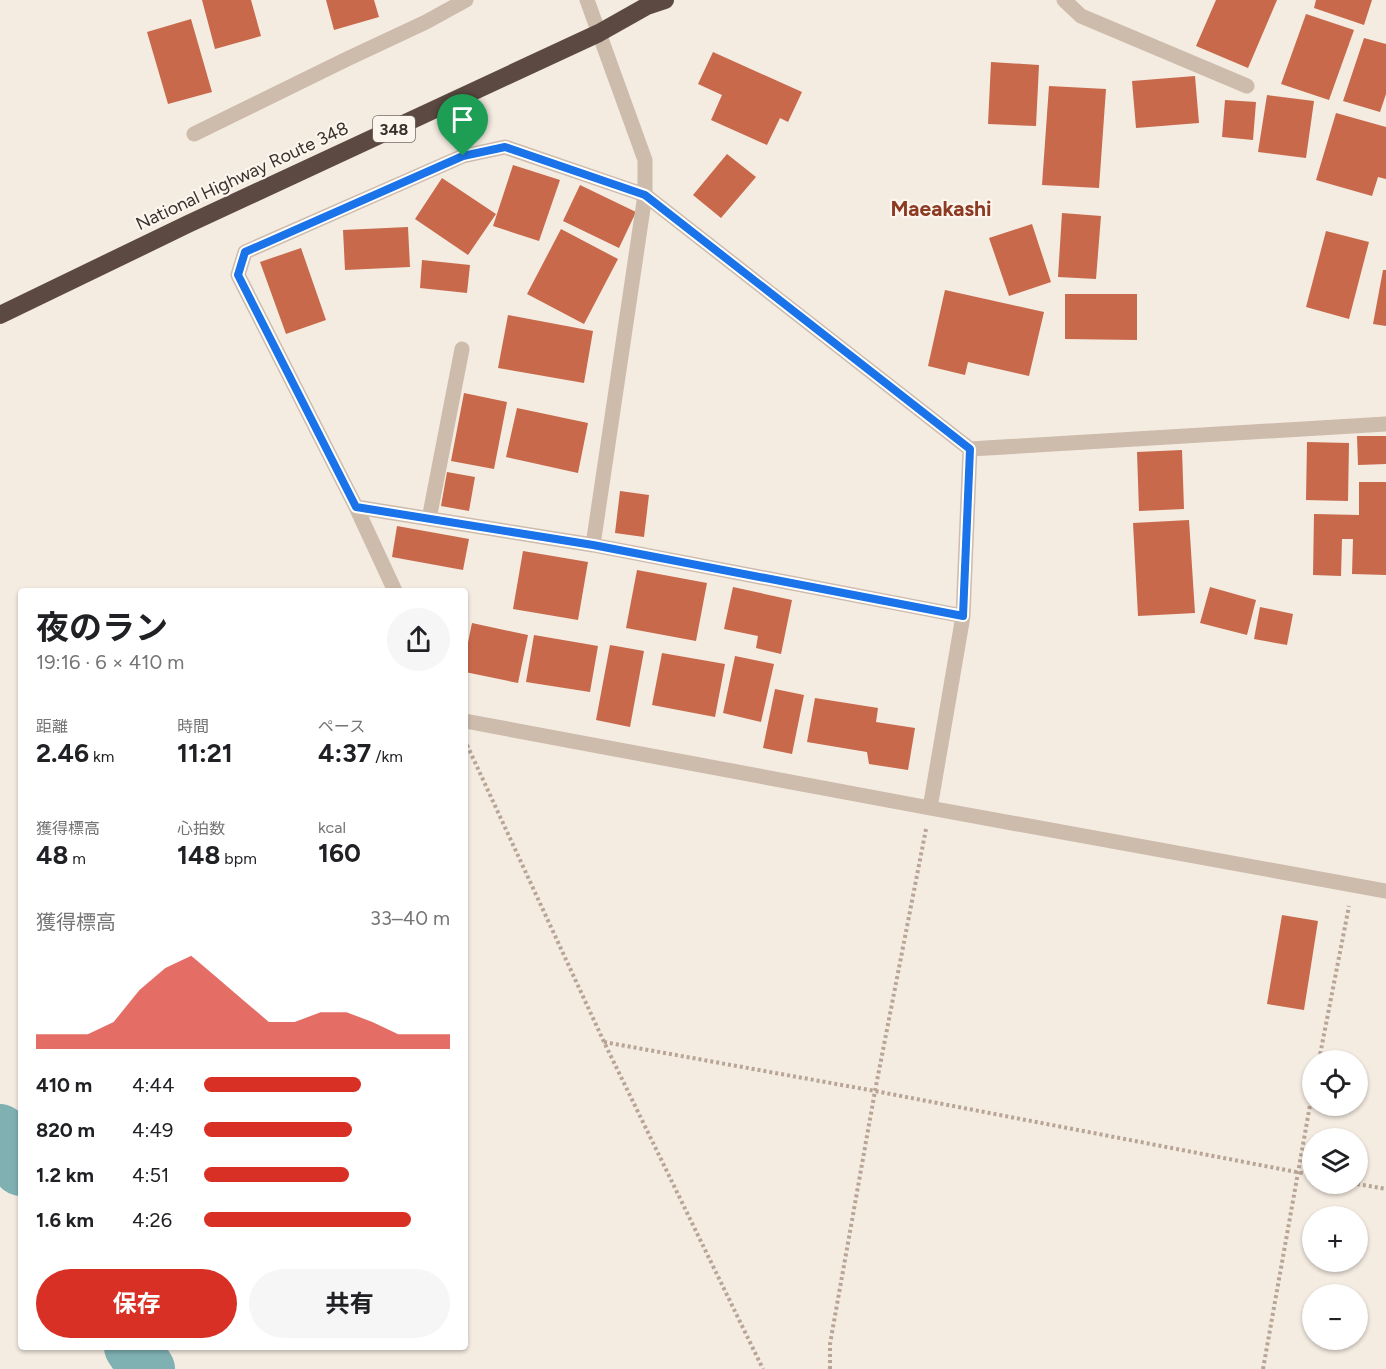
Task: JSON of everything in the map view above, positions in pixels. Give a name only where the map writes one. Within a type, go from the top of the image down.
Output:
[{"type":"highway","name":"National Highway Route 348","points":[[0,315],[188,224],[600,33],[646,6],[665,0]]},
{"type":"lane","points":[[194,134],[426,22],[466,0]]},
{"type":"lane","points":[[587,0],[645,160],[645,195],[593,545]]},
{"type":"lane","points":[[1064,0],[1081,16],[1247,86]]},
{"type":"lane","points":[[394,588],[356,507],[238,275],[245,252],[463,156],[505,147],[645,195],[970,449],[1386,424]]},
{"type":"lane","points":[[429,519],[462,349]]},
{"type":"lane","points":[[930,808],[963,616],[970,449]]},
{"type":"lane","points":[[356,507],[593,545],[963,616]]},
{"type":"lane","points":[[468,722],[1386,891]]},
{"type":"path","points":[[468,747],[604,1042],[763,1369]]},
{"type":"path","points":[[830,1369],[830,1344],[875,1091],[930,808]]},
{"type":"path","points":[[1321,1050],[1353,885]]},
{"type":"path","points":[[604,1042],[875,1091],[1302,1173]]},
{"type":"path","points":[[1263,1369],[1308,1116]]},
{"type":"path","points":[[1368,1186],[1386,1189]]},
{"type":"building","points":[[202,0],[251,0],[261,36],[215,49]]},
{"type":"building","points":[[326,0],[374,0],[379,17],[334,30]]},
{"type":"building","points":[[1216,0],[1277,0],[1248,68],[1196,46]]},
{"type":"building","points":[[1316,0],[1372,0],[1364,25],[1314,8]]},
{"type":"building","points":[[1306,14],[1354,30],[1329,100],[1281,84]]},
{"type":"building","points":[[191,19],[212,92],[168,104],[147,32]]},
{"type":"building","points":[[1364,38],[1386,44],[1386,94],[1380,112],[1343,101]]},
{"type":"building","points":[[713,52],[802,92],[788,122],[780,118],[767,145],[711,120],[722,95],[698,84]]},
{"type":"building","points":[[991,62],[1039,65],[1036,126],[988,124]]},
{"type":"building","points":[[1195,76],[1199,123],[1136,128],[1132,81]]},
{"type":"building","points":[[1049,86],[1106,89],[1099,188],[1042,185]]},
{"type":"building","points":[[1267,95],[1314,101],[1306,158],[1258,152]]},
{"type":"building","points":[[1225,100],[1256,102],[1253,140],[1222,137]]},
{"type":"building","points":[[1336,113],[1386,127],[1386,179],[1378,177],[1372,196],[1316,180]]},
{"type":"building","points":[[727,154],[756,177],[721,218],[693,195]]},
{"type":"building","points":[[513,165],[560,180],[539,241],[493,226]]},
{"type":"building","points":[[442,178],[496,214],[468,255],[415,219]]},
{"type":"building","points":[[580,185],[636,212],[619,248],[563,221]]},
{"type":"building","points":[[1062,213],[1101,216],[1096,279],[1058,277]]},
{"type":"building","points":[[1032,224],[1051,282],[1009,296],[989,238]]},
{"type":"building","points":[[408,227],[410,267],[345,270],[343,230]]},
{"type":"building","points":[[561,229],[618,259],[584,324],[527,294]]},
{"type":"building","points":[[1326,231],[1369,242],[1349,319],[1306,307]]},
{"type":"building","points":[[301,248],[326,320],[286,334],[260,262]]},
{"type":"building","points":[[422,260],[470,265],[467,293],[420,288]]},
{"type":"building","points":[[1383,270],[1386,270],[1386,326],[1373,324]]},
{"type":"building","points":[[945,290],[1044,312],[1029,376],[968,362],[965,375],[928,366]]},
{"type":"building","points":[[1065,294],[1137,294],[1137,340],[1065,339]]},
{"type":"building","points":[[508,315],[593,331],[584,383],[498,368]]},
{"type":"building","points":[[464,393],[507,402],[494,469],[451,461]]},
{"type":"building","points":[[517,408],[588,423],[578,473],[506,457]]},
{"type":"building","points":[[1357,436],[1386,436],[1386,464],[1358,465]]},
{"type":"building","points":[[1307,442],[1349,443],[1348,501],[1306,500]]},
{"type":"building","points":[[1182,450],[1184,509],[1139,511],[1137,452]]},
{"type":"building","points":[[447,472],[475,477],[469,511],[441,506]]},
{"type":"building","points":[[1359,482],[1386,482],[1386,575],[1352,574],[1353,539],[1342,539],[1341,576],[1313,575],[1314,514],[1359,515]]},
{"type":"building","points":[[620,491],[649,495],[644,537],[615,533]]},
{"type":"building","points":[[1189,520],[1195,613],[1138,616],[1133,523]]},
{"type":"building","points":[[397,526],[469,539],[463,570],[392,557]]},
{"type":"building","points":[[523,551],[588,562],[578,620],[513,609]]},
{"type":"building","points":[[637,570],[707,583],[696,641],[626,628]]},
{"type":"building","points":[[733,587],[792,600],[781,654],[756,648],[758,636],[724,629]]},
{"type":"building","points":[[1210,587],[1256,600],[1247,635],[1200,623]]},
{"type":"building","points":[[1260,607],[1293,614],[1287,645],[1254,639]]},
{"type":"building","points":[[472,623],[528,635],[518,683],[468,673],[468,642]]},
{"type":"building","points":[[534,635],[598,646],[590,692],[526,682]]},
{"type":"building","points":[[610,645],[644,651],[630,727],[596,720]]},
{"type":"building","points":[[662,653],[725,664],[715,717],[652,705]]},
{"type":"building","points":[[735,656],[774,664],[761,722],[723,713]]},
{"type":"building","points":[[775,689],[804,695],[792,754],[763,748]]},
{"type":"building","points":[[815,698],[878,708],[876,722],[915,728],[908,770],[869,764],[867,752],[807,742]]},
{"type":"building","points":[[1282,915],[1318,921],[1304,1010],[1267,1004]]},
{"type":"waterway","points":[[0,1132],[18,1163]]},
{"type":"waterway","points":[[134,1350],[147,1369]]},
{"type":"district","name":"Maeakashi","points":[[941,208]]},
{"type":"route","points":[[505,147],[645,195],[970,449],[963,616],[593,545],[356,507],[238,275],[245,252],[463,156],[505,147]]}]
